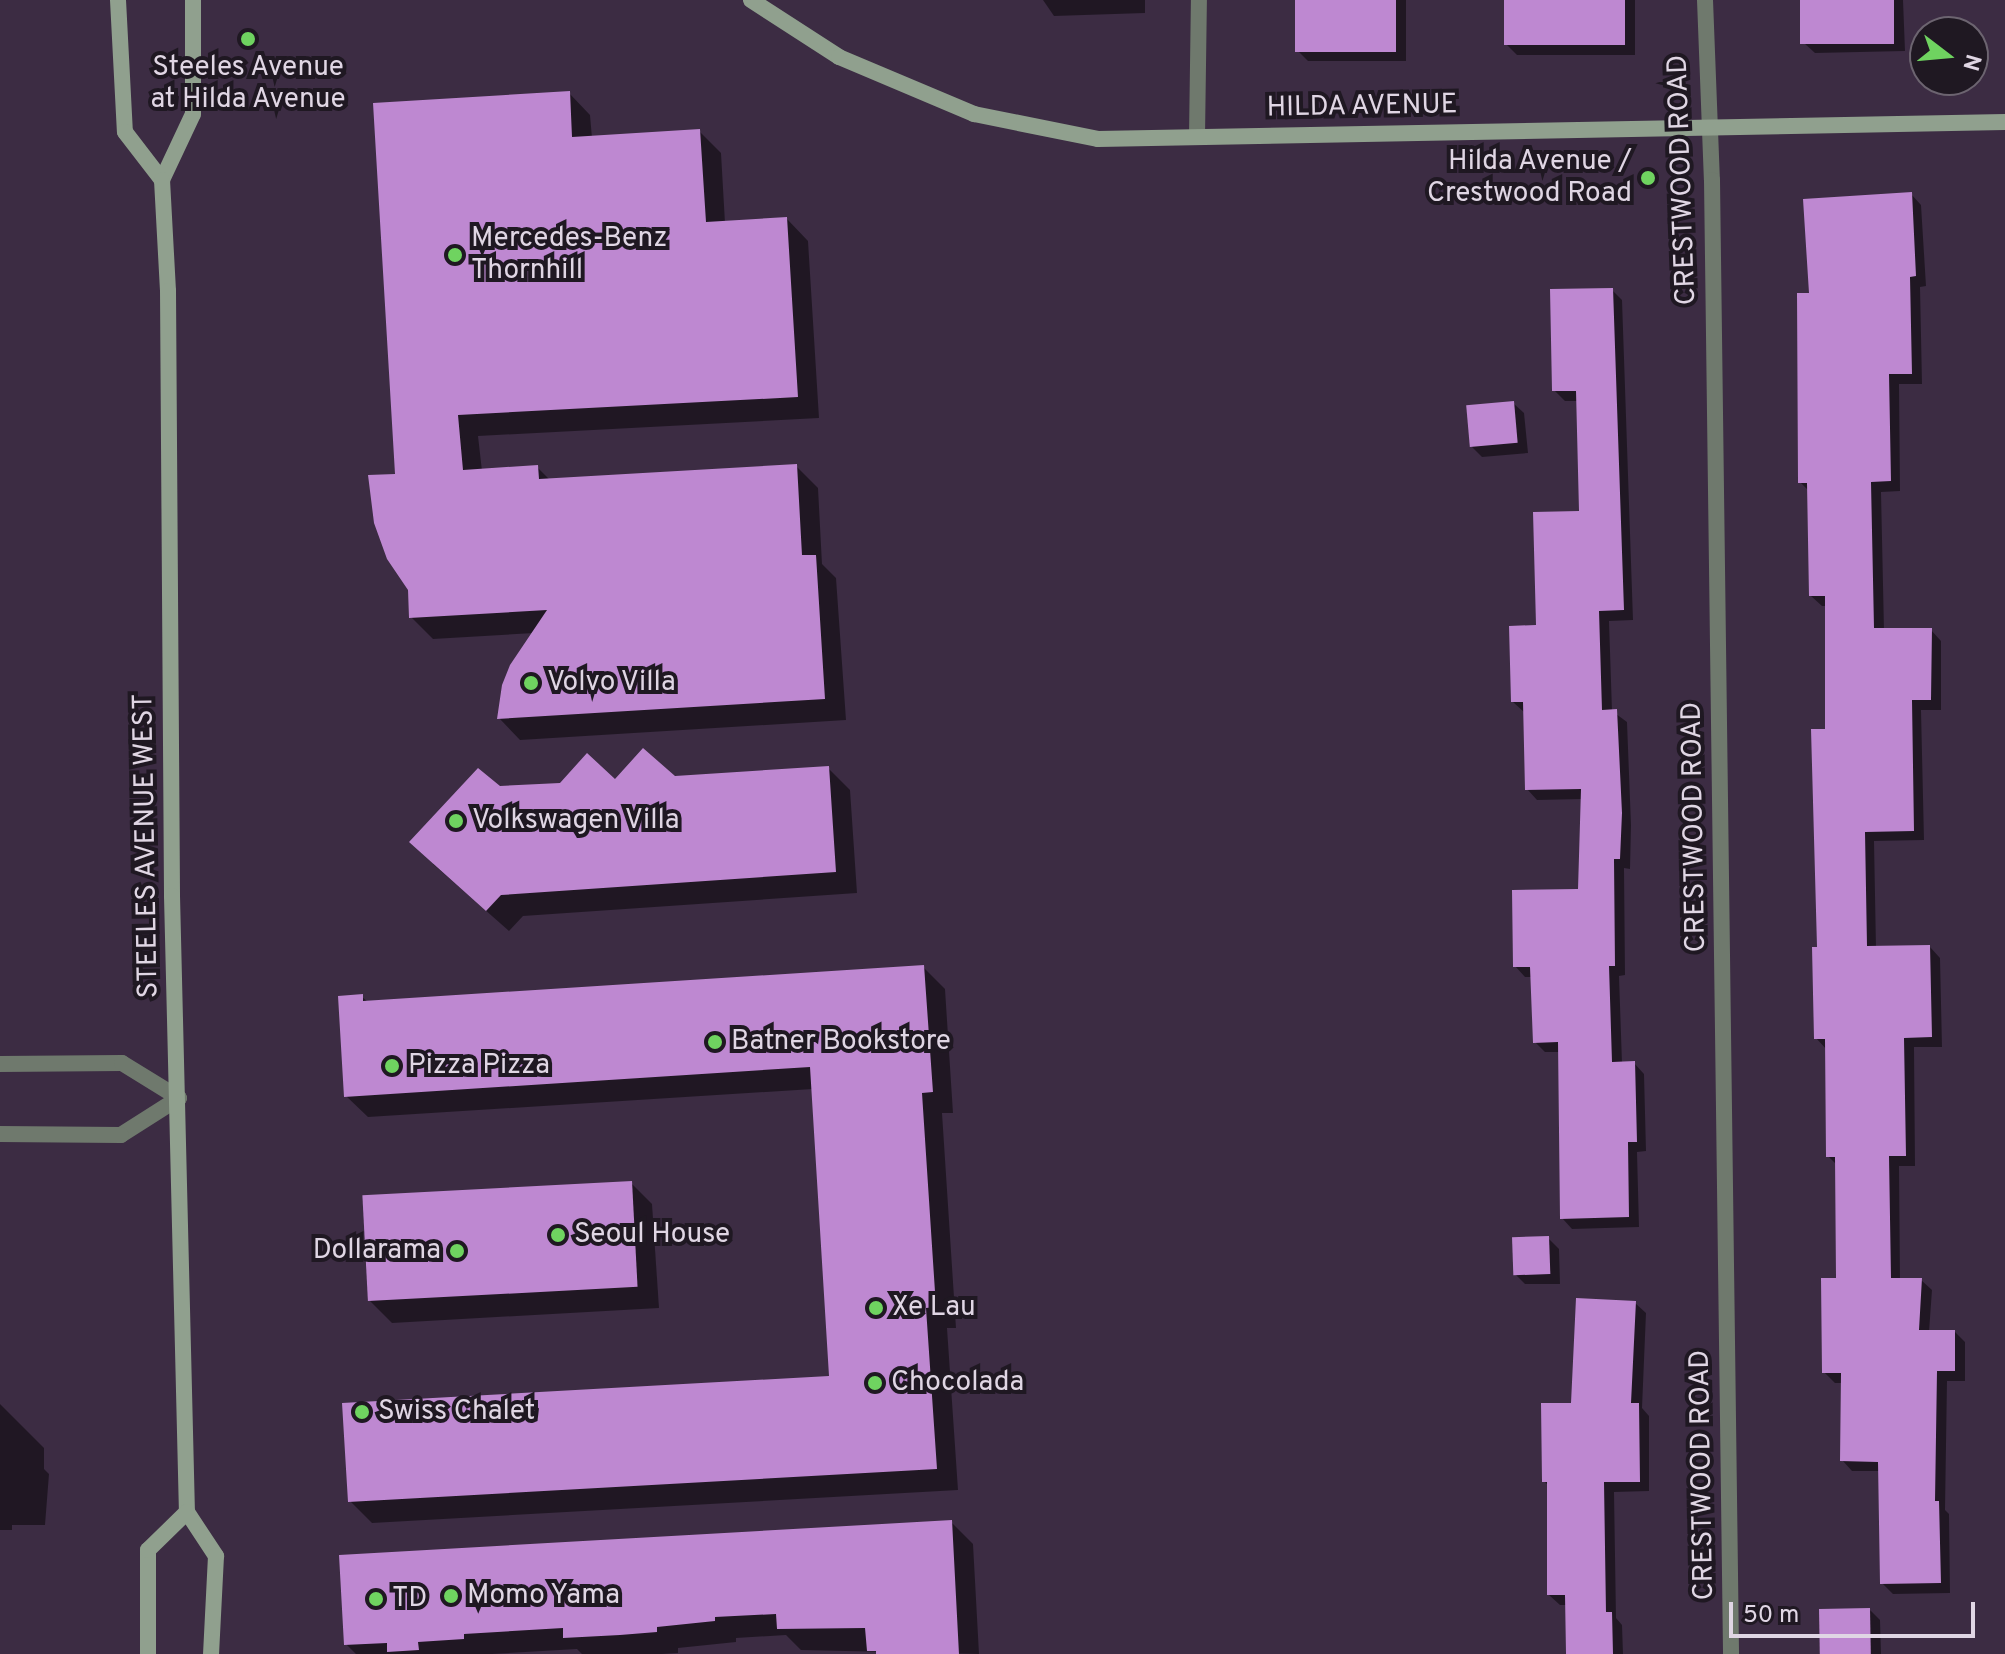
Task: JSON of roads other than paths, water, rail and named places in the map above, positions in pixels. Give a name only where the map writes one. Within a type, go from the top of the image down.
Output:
[{"type":"main road","points":[[118,0],[125,132],[162,180]]},
{"type":"main road","name":"STEELES AVENUE WEST","points":[[187,1512],[172,896],[168,291],[162,180],[193,114],[193,0]]},
{"type":"main road","name":"HILDA AVENUE","points":[[751,0],[839,57],[974,114],[1098,139],[2005,122]]},
{"type":"main road","points":[[148,1654],[148,1550],[187,1512],[216,1556],[211,1654]]},
{"type":"street","points":[[1197,137],[1199,0]]},
{"type":"street","name":"CRESTWOOD ROAD","points":[[1705,0],[1710,126],[1731,1654]]},
{"type":"street","points":[[0,1064],[122,1063],[179,1098],[121,1135],[0,1134]]},
{"type":"place","name":"Steeles Avenue at Hilda Avenue","points":[[248,39]]},
{"type":"place","name":"Hilda Avenue / Crestwood Road","points":[[1648,178]]},
{"type":"place","name":"Mercedes-Benz Thornhill","points":[[455,255]]},
{"type":"place","name":"Volvo Villa","points":[[531,683]]},
{"type":"place","name":"Volkswagen Villa","points":[[456,821]]},
{"type":"place","name":"Batner Bookstore","points":[[715,1042]]},
{"type":"place","name":"Pizza Pizza","points":[[392,1066]]},
{"type":"place","name":"Seoul House","points":[[558,1235]]},
{"type":"place","name":"Dollarama","points":[[457,1251]]},
{"type":"place","name":"Xe Lau","points":[[876,1308]]},
{"type":"place","name":"Chocolada","points":[[875,1383]]},
{"type":"place","name":"Swiss Chalet","points":[[362,1412]]},
{"type":"place","name":"Momo Yama","points":[[451,1596]]},
{"type":"place","name":"TD","points":[[376,1599]]}]
